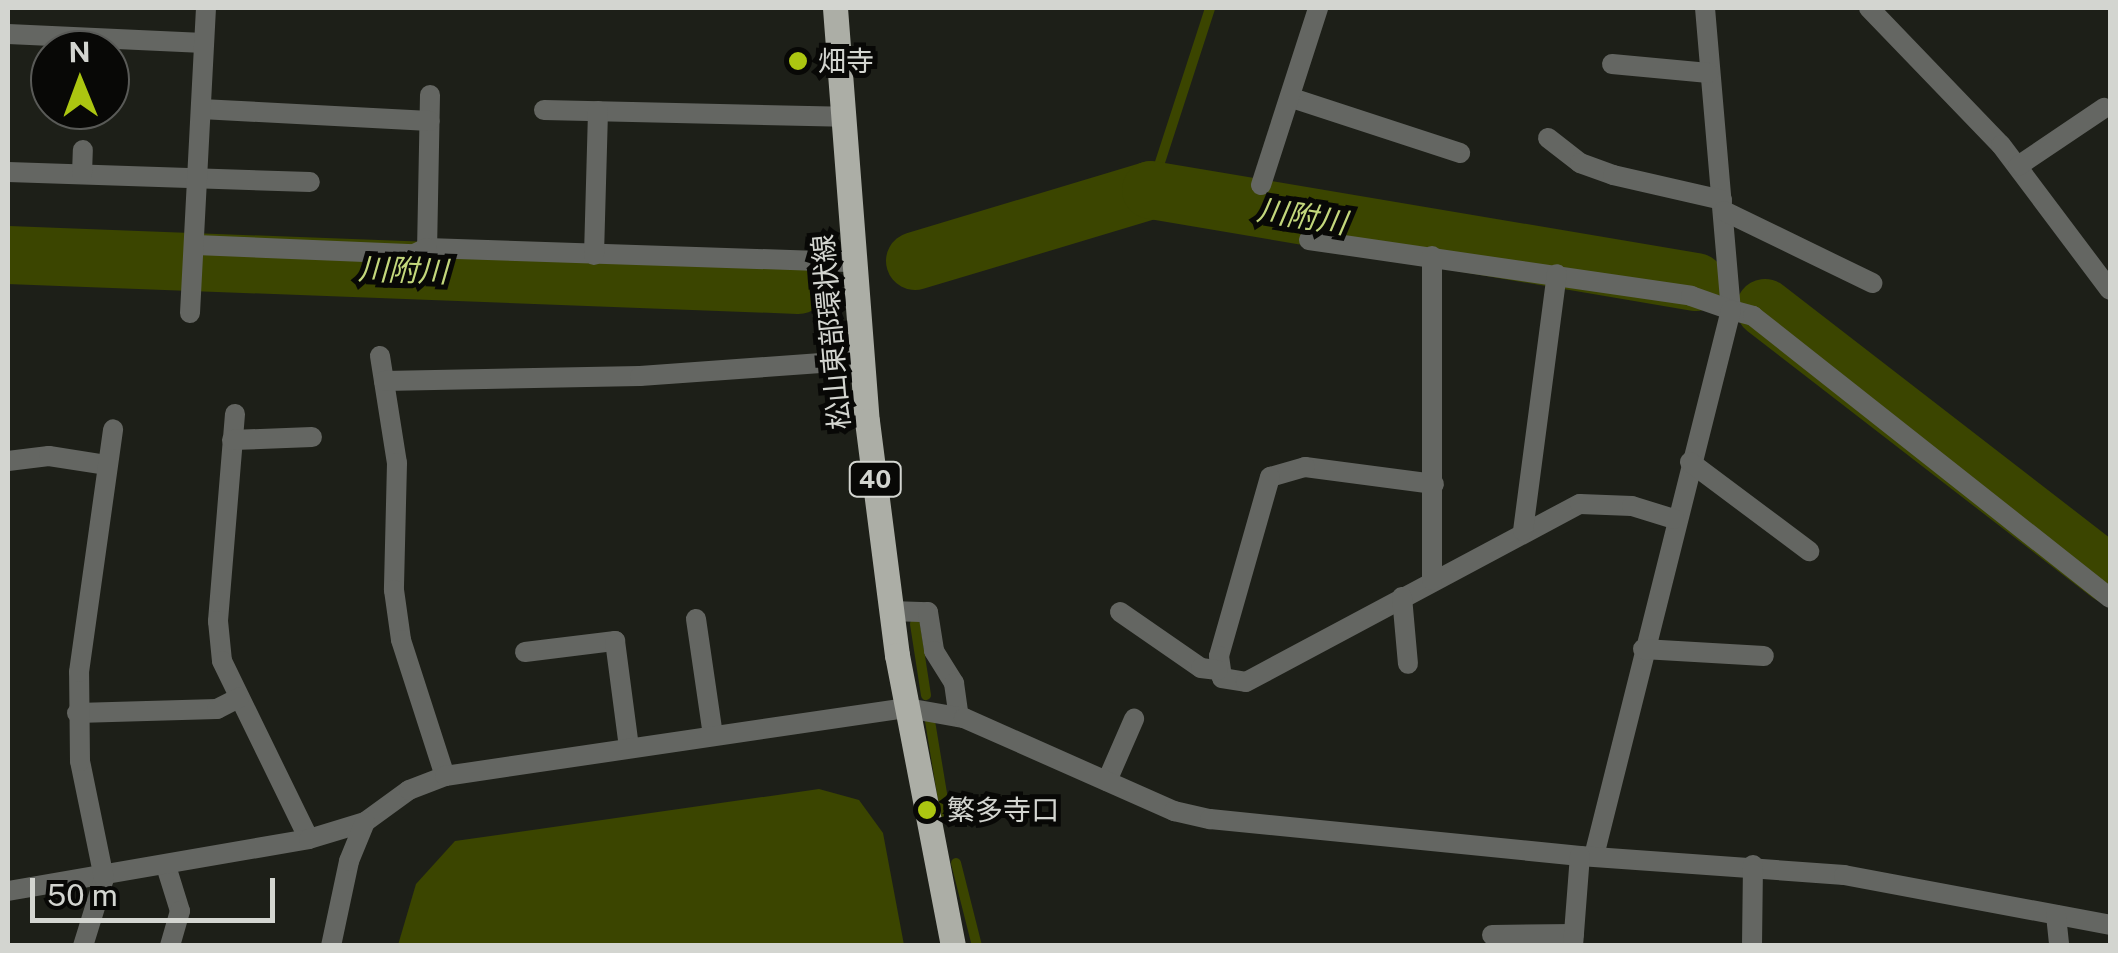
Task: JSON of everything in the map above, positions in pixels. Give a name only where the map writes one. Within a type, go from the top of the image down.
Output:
[{"type":"main road","name":"松山東部環状線","points":[[835,8],[862,360],[891,611],[953,946]]},
{"type":"street","points":[[190,313],[206,8]]},
{"type":"street","points":[[1261,185],[1318,8]]},
{"type":"street","points":[[1492,935],[1573,940],[1587,856],[1731,310],[1705,8]]},
{"type":"street","points":[[1869,8],[2018,166],[2110,290]]},
{"type":"street","points":[[8,34],[204,42]]},
{"type":"street","points":[[1612,64],[1708,72]]},
{"type":"street","points":[[427,248],[430,96]]},
{"type":"street","points":[[1292,98],[1460,152]]},
{"type":"street","points":[[201,108],[430,121]]},
{"type":"street","points":[[2018,166],[2104,108]]},
{"type":"street","points":[[544,110],[844,117]]},
{"type":"street","points":[[594,255],[598,112]]},
{"type":"street","points":[[1548,138],[1580,163],[1723,206],[1872,283]]},
{"type":"street","points":[[82,174],[83,150]]},
{"type":"street","points":[[8,172],[310,182]]},
{"type":"street","points":[[1309,240],[1691,296],[1754,316],[2110,598]]},
{"type":"street","points":[[195,255],[414,254],[427,248],[854,262]]},
{"type":"street","points":[[1432,256],[1432,580]]},
{"type":"street","points":[[1523,531],[1557,274]]},
{"type":"street","points":[[380,356],[397,463],[394,590],[401,640],[445,776]]},
{"type":"street","points":[[384,381],[640,376],[862,360]]},
{"type":"street","points":[[235,414],[218,620],[222,661],[309,839]]},
{"type":"street","points":[[83,946],[104,878],[86,813],[77,713],[88,580],[113,429]]},
{"type":"street","points":[[232,440],[312,436]]},
{"type":"street","points":[[8,462],[49,456],[107,465]]},
{"type":"street","points":[[1690,462],[1810,550]]},
{"type":"street","points":[[1218,670],[1270,477],[1305,467],[1434,484]]},
{"type":"street","points":[[1120,612],[1201,668],[1218,670],[1229,682],[1246,682],[1580,504],[1604,502],[1674,520]]},
{"type":"street","points":[[1402,597],[1408,664]]},
{"type":"street","points":[[891,611],[928,612],[934,651],[954,684],[959,717]]},
{"type":"street","points":[[696,619],[713,735]]},
{"type":"street","points":[[526,652],[615,641],[629,748]]},
{"type":"street","points":[[1643,649],[1764,656]]},
{"type":"street","points":[[77,713],[217,709],[239,698]]},
{"type":"street","points":[[8,891],[104,878],[309,839],[365,822],[409,790],[445,776],[906,708],[959,717],[1174,810],[1246,825],[1587,856],[1844,874],[2110,925]]},
{"type":"street","points":[[1107,781],[1134,719]]},
{"type":"street","points":[[331,946],[349,861],[365,822]]},
{"type":"street","points":[[1752,946],[1753,865]]},
{"type":"street","points":[[166,866],[180,911],[170,946]]},
{"type":"street","points":[[2056,915],[2060,946]]},
{"type":"shaded area","points":[[819,789],[859,800],[883,833],[904,945],[398,945],[416,884],[455,841]]},
{"type":"waterway","points":[[1151,190],[1210,8]]},
{"type":"waterway","name":"川附川","points":[[915,261],[1151,190],[1696,282]]},
{"type":"waterway","name":"川附川","points":[[8,255],[798,285]]},
{"type":"waterway","name":"川附川","points":[[1765,308],[2110,575]]},
{"type":"waterway","points":[[915,624],[926,695]]},
{"type":"waterway","points":[[930,721],[946,818]]},
{"type":"waterway","points":[[956,863],[977,946]]},
{"type":"place","name":"畑寺","points":[[798,61]]},
{"type":"place","name":"繁多寺口","points":[[927,810]]}]
